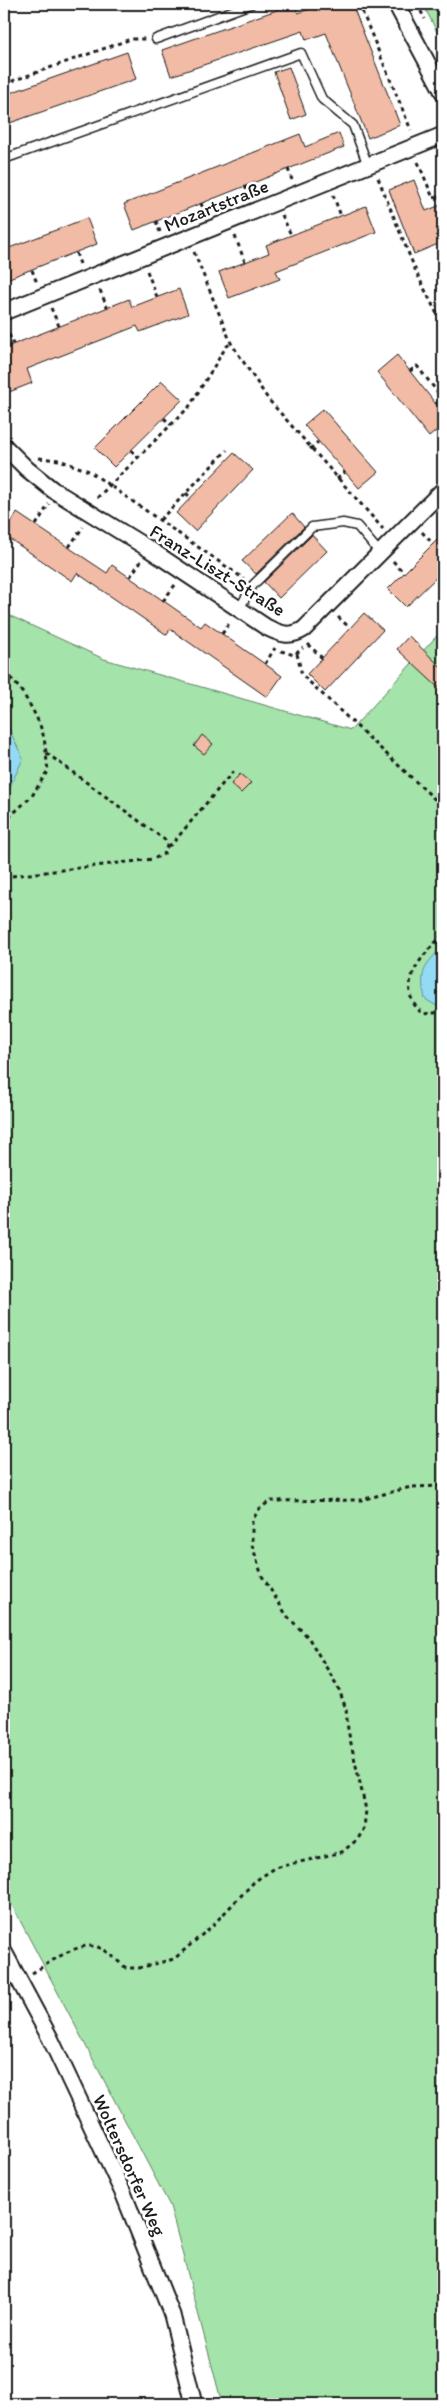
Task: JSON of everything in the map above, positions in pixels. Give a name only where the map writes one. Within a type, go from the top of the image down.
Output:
[{"type":"street","points":[[396,4],[443,92]]},
{"type":"street","name":"Mozartstraße","points":[[4,312],[417,153],[443,135]]},
{"type":"street","name":"Franz-Liszt-Straße","points":[[4,446],[80,516],[149,549],[235,614],[286,635],[294,635],[304,629],[443,490]]},
{"type":"street","name":"Woltersdorfer Weg","points":[[4,1952],[50,2038],[124,2195],[172,2315],[194,2404]]},
{"type":"lane","points":[[156,39],[252,4]]},
{"type":"lane","points":[[4,159],[301,53],[322,99],[353,125],[372,171]]},
{"type":"lane","points":[[235,614],[253,585],[312,527],[343,523],[357,526],[379,552]]},
{"type":"path","points":[[359,4],[433,198],[443,194]]},
{"type":"path","points":[[4,84],[131,39],[156,39]]},
{"type":"path","points":[[288,169],[294,184]]},
{"type":"path","points":[[372,171],[417,274],[443,326]]},
{"type":"path","points":[[245,186],[251,200]]},
{"type":"path","points":[[332,192],[341,216]]},
{"type":"path","points":[[201,203],[206,218]]},
{"type":"path","points":[[281,212],[291,235]]},
{"type":"path","points":[[156,221],[161,236]]},
{"type":"path","points":[[233,231],[245,262]]},
{"type":"path","points":[[192,247],[231,343],[268,399],[392,539]]},
{"type":"path","points":[[76,253],[82,267]]},
{"type":"path","points":[[144,266],[157,297]]},
{"type":"path","points":[[32,270],[37,285]]},
{"type":"path","points":[[98,285],[107,307]]},
{"type":"path","points":[[50,304],[59,326]]},
{"type":"path","points":[[4,321],[13,344]]},
{"type":"path","points":[[92,531],[84,526],[80,516],[189,407],[226,347],[231,343]]},
{"type":"path","points":[[410,371],[417,366],[443,398],[436,404]]},
{"type":"path","points":[[164,418],[171,425]]},
{"type":"path","points":[[310,448],[318,442]]},
{"type":"path","points":[[131,450],[138,456]]},
{"type":"path","points":[[160,520],[227,450]]},
{"type":"path","points":[[16,457],[58,460],[90,471],[253,585]]},
{"type":"path","points":[[215,463],[220,468]]},
{"type":"path","points":[[337,479],[345,472]]},
{"type":"path","points":[[186,493],[191,498]]},
{"type":"path","points":[[42,498],[56,508]]},
{"type":"path","points":[[36,525],[50,503]]},
{"type":"path","points":[[69,547],[84,526]]},
{"type":"path","points":[[416,538],[429,526]]},
{"type":"path","points":[[422,532],[433,544]]},
{"type":"path","points":[[386,568],[399,555]]},
{"type":"path","points":[[133,556],[148,566]]},
{"type":"path","points":[[393,560],[404,573]]},
{"type":"path","points":[[130,577],[141,561]]},
{"type":"path","points":[[169,579],[184,589]]},
{"type":"path","points":[[163,601],[176,584]]},
{"type":"path","points":[[331,622],[344,609]]},
{"type":"path","points":[[224,615],[235,614]]},
{"type":"path","points":[[235,614],[239,624]]},
{"type":"path","points":[[222,634],[235,614]]},
{"type":"path","points":[[337,616],[350,628]]},
{"type":"path","points":[[268,643],[290,656],[297,654],[314,638]]},
{"type":"path","points":[[308,644],[322,658]]},
{"type":"path","points":[[265,664],[275,647]]},
{"type":"path","points":[[297,654],[302,675],[443,807]]},
{"type":"path","points":[[4,673],[10,677],[30,706],[42,732],[48,770],[32,796],[4,822]]},
{"type":"path","points":[[45,752],[165,840],[168,846]]},
{"type":"path","points":[[4,878],[153,859],[164,854],[168,846],[172,844],[236,768]]},
{"type":"path","points":[[437,802],[443,795]]},
{"type":"path","points":[[443,935],[418,960],[411,975],[411,996],[415,1007],[423,1014],[443,1012]]},
{"type":"path","points":[[17,1977],[32,1974],[62,1955],[87,1946],[98,1946],[126,1968],[174,1959],[201,1936],[255,1881],[275,1868],[342,1852],[358,1839],[364,1828],[366,1810],[348,1730],[346,1709],[338,1687],[308,1637],[287,1616],[262,1576],[252,1545],[252,1521],[259,1509],[270,1501],[361,1500],[411,1487],[443,1486]]},
{"type":"green space","points":[[423,4],[443,4],[443,44]]},
{"type":"green space","points":[[4,613],[104,659],[351,730],[443,629],[443,2404],[222,2404],[170,2206],[4,1890]]},
{"type":"water","points":[[4,718],[23,759],[4,799]]},
{"type":"water","points":[[443,946],[443,1004],[437,1006],[425,999],[423,975],[427,964]]},
{"type":"building","points":[[294,4],[298,13],[325,4],[352,4],[400,125],[368,138],[326,33],[306,40],[303,31],[171,76],[162,50]]},
{"type":"building","points":[[127,52],[136,79],[4,125],[4,95]]},
{"type":"building","points":[[289,67],[306,114],[291,120],[274,72]]},
{"type":"building","points":[[339,133],[344,147],[134,230],[124,204],[300,134],[305,147]]},
{"type":"building","points":[[414,180],[426,211],[443,204],[443,242],[414,254],[389,190]]},
{"type":"building","points":[[366,206],[376,232],[276,271],[280,279],[229,298],[219,272],[269,253],[266,245]]},
{"type":"building","points":[[87,218],[97,244],[4,280],[4,250]]},
{"type":"building","points":[[179,289],[188,314],[140,332],[137,326],[27,369],[32,383],[4,394],[4,348],[129,299],[132,307]]},
{"type":"building","points":[[397,355],[443,413],[443,425],[429,437],[377,372]]},
{"type":"building","points":[[162,381],[182,400],[114,467],[95,448]]},
{"type":"building","points":[[323,409],[378,472],[359,488],[304,425]]},
{"type":"building","points":[[234,453],[253,470],[195,531],[176,513]]},
{"type":"building","points":[[17,513],[107,573],[112,565],[201,627],[205,622],[282,676],[267,697],[170,629],[167,635],[77,573],[72,581],[4,535]]},
{"type":"building","points":[[292,513],[304,527],[256,574],[242,561]]},
{"type":"building","points":[[443,534],[443,571],[406,607],[388,589]]},
{"type":"building","points":[[312,535],[327,551],[279,598],[264,582]]},
{"type":"building","points":[[364,613],[383,630],[325,692],[307,674]]},
{"type":"building","points":[[409,636],[443,669],[443,692],[397,649]]},
{"type":"building","points":[[202,735],[213,744],[204,754],[194,746]]},
{"type":"building","points":[[240,774],[251,783],[241,793],[231,784]]}]
